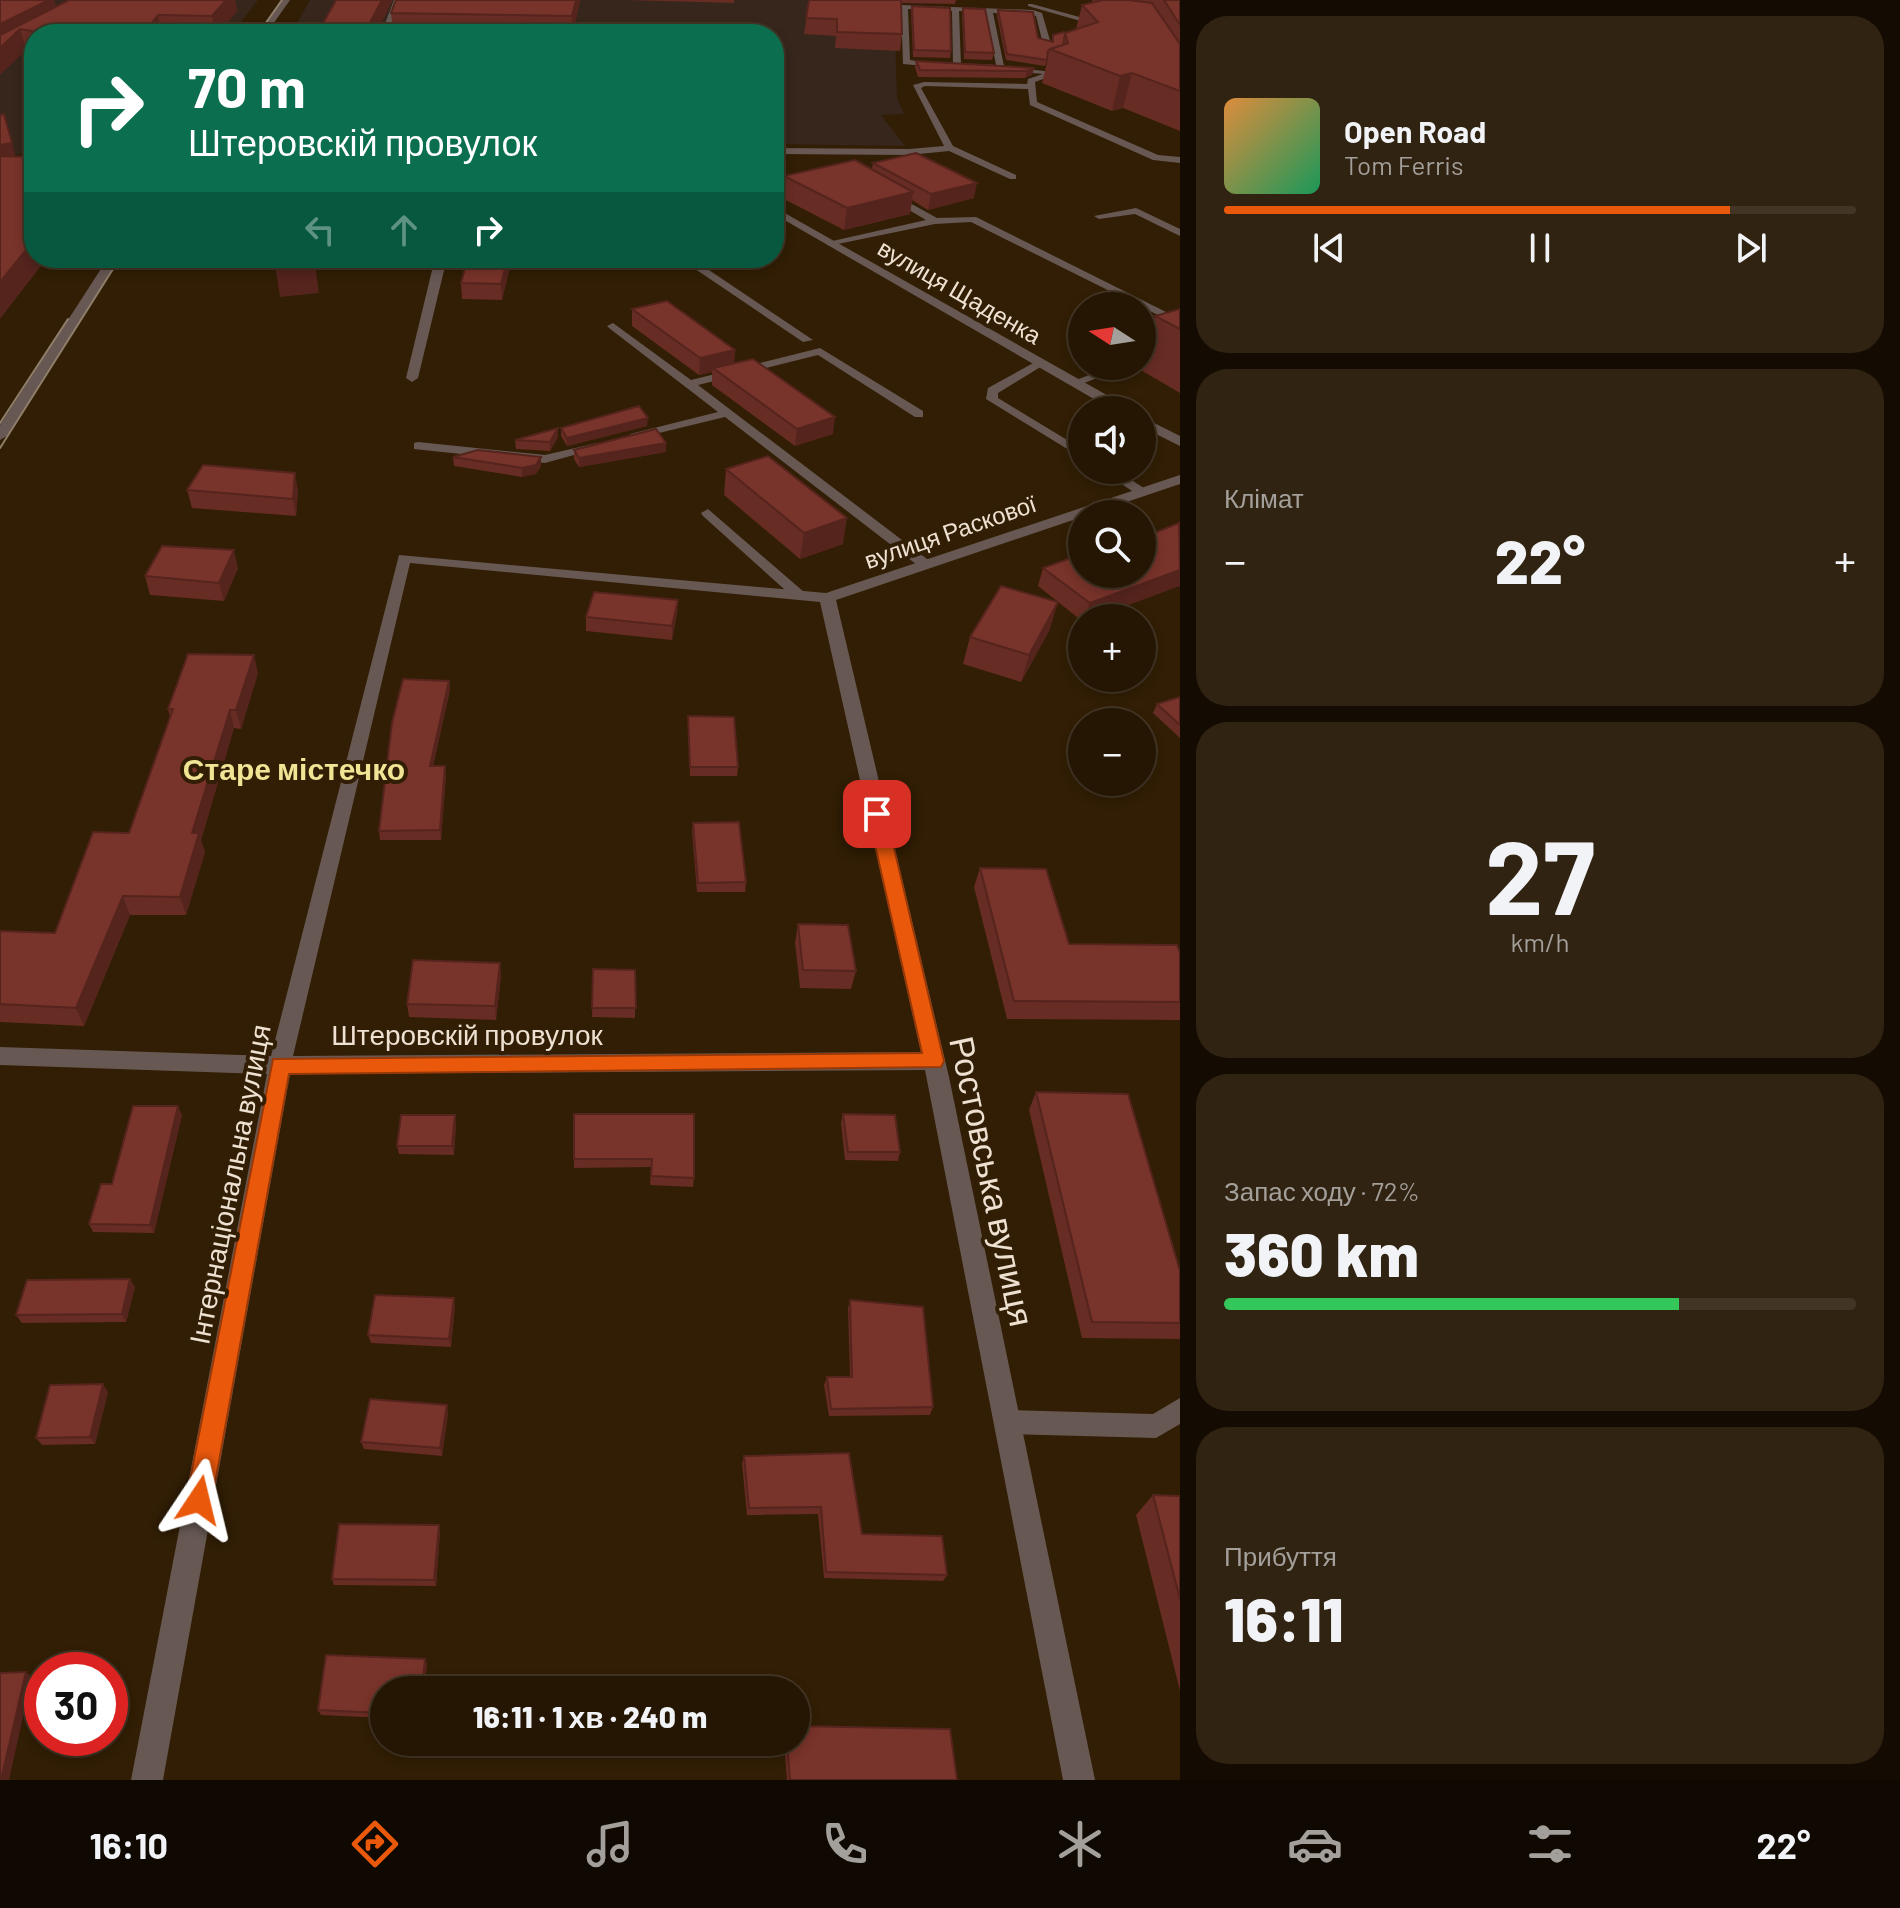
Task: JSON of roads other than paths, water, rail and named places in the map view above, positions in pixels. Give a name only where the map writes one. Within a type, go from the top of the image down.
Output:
[{"type":"street","points":[[269,24],[286,0]]},
{"type":"street","name":"вулиця Щаденка","points":[[784,216],[1098,396]]},
{"type":"street","points":[[0,436],[108,268]]},
{"type":"street","points":[[412,378],[439,268]]},
{"type":"street","points":[[1156,429],[1180,442]]},
{"type":"street","name":"вулиця Раскової","points":[[827,598],[1180,479]]},
{"type":"street","name":"Інтернаціональна вулиця","points":[[147,1780],[280,1065],[404,558],[799,595]]},
{"type":"street","points":[[799,595],[827,598]]},
{"type":"street","name":"Ростовська вулиця","points":[[827,598],[934,1061],[1079,1780]]},
{"type":"street","name":"Штеровскій провулок","points":[[0,1056],[280,1065],[934,1061]]},
{"type":"lane","points":[[389,24],[397,0]]},
{"type":"lane","points":[[1002,0],[1106,25]]},
{"type":"lane","points":[[1047,44],[1039,15],[904,7],[906,62],[1000,66],[1055,73]]},
{"type":"lane","points":[[955,9],[957,65]]},
{"type":"lane","points":[[989,10],[1000,66]]},
{"type":"lane","points":[[1078,29],[1092,23]]},
{"type":"lane","points":[[1050,63],[1055,73]]},
{"type":"lane","points":[[1055,73],[1031,81],[1033,103],[1156,158],[1180,160]]},
{"type":"lane","points":[[950,148],[916,87],[924,84],[1032,87]]},
{"type":"lane","points":[[784,151],[909,152],[950,148],[1013,177]]},
{"type":"lane","points":[[838,166],[842,150]]},
{"type":"lane","points":[[880,189],[935,221]]},
{"type":"lane","points":[[1099,216],[1136,211],[1180,233]]},
{"type":"lane","points":[[832,244],[935,221],[973,219],[990,224],[1180,323]]},
{"type":"lane","points":[[699,268],[807,340]]},
{"type":"lane","points":[[613,326],[926,565]]},
{"type":"lane","points":[[1156,354],[1180,345]]},
{"type":"lane","points":[[690,384],[820,351],[919,414]]},
{"type":"lane","points":[[1041,363],[992,391],[992,399],[1068,445]]},
{"type":"lane","points":[[1075,383],[1083,380]]},
{"type":"lane","points":[[418,446],[545,459],[728,413]]},
{"type":"lane","points":[[1130,484],[1143,492]]},
{"type":"lane","points":[[708,513],[799,595]]},
{"type":"lane","points":[[1007,1422],[1156,1426],[1180,1410]]},
{"type":"tram line","points":[[265,24],[282,0]]},
{"type":"tram line","points":[[0,448],[114,268]]},
{"type":"tram line","points":[[0,423],[68,319]]},
{"type":"district","name":"Старе містечко","points":[[294,768]]}]
